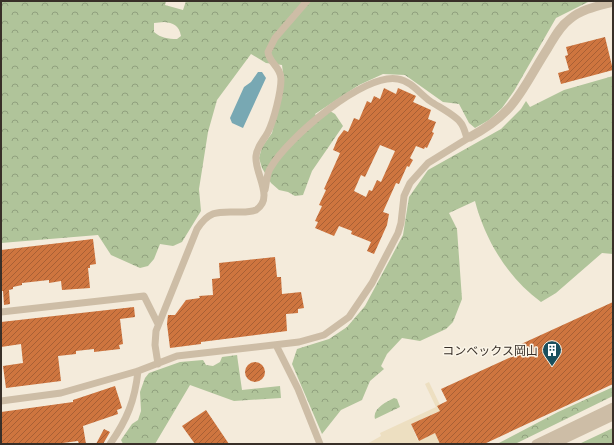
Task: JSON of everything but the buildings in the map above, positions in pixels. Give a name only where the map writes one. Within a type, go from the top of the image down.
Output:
[{"type":"street","points":[[265,190],[258,174],[256,155],[260,144],[271,126],[281,84],[279,69],[271,60],[268,52],[275,38],[307,1]]},
{"type":"street","points":[[1,401],[60,393],[138,371],[177,356],[299,342],[324,335],[349,317],[361,302],[398,233],[404,196],[410,183],[428,163],[494,124],[512,107],[556,36],[569,19],[590,8],[613,2]]},
{"type":"street","points":[[158,364],[155,345],[158,324],[196,229],[203,219],[212,212],[252,211],[262,204],[270,168],[290,143],[320,114],[378,80],[398,78],[412,86],[429,100],[460,121],[469,138]]},
{"type":"street","points":[[1,312],[144,296],[158,324]]},
{"type":"street","points":[[276,345],[298,389],[320,444]]},
{"type":"street","points":[[110,444],[126,420],[132,405],[138,371]]},
{"type":"street","points":[[536,444],[613,407]]},
{"type":"street","points":[[554,444],[613,416]]},
{"type":"green space","points":[[1,1],[166,1],[165,5],[183,10],[186,1],[590,1],[556,18],[514,91],[502,108],[489,120],[475,128],[469,123],[459,104],[443,102],[405,75],[383,74],[359,85],[315,114],[319,119],[330,111],[335,114],[343,126],[312,171],[303,195],[295,196],[288,192],[279,190],[271,183],[262,168],[259,158],[262,147],[272,133],[284,81],[282,65],[266,63],[251,54],[217,100],[208,132],[199,189],[201,211],[182,242],[173,246],[160,244],[154,259],[148,266],[140,268],[111,255],[98,235],[1,243]],"holes":[[[164,22],[173,24],[177,27],[181,36],[177,39],[168,38],[159,36],[154,32],[154,23]]]},
{"type":"green space","points":[[613,76],[613,254],[602,253],[556,293],[541,302],[518,282],[499,257],[479,216],[475,201],[449,213],[457,229],[462,299],[453,322],[446,329],[420,341],[402,338],[387,354],[381,366],[384,369],[370,381],[362,400],[341,410],[322,434],[292,364],[297,349],[329,339],[347,327],[365,306],[403,235],[409,197],[428,170],[501,129],[521,109],[526,101],[530,107],[564,90]]},
{"type":"green space","points":[[237,355],[242,390],[280,386],[281,398],[234,401],[190,385],[155,444],[123,444],[121,440],[132,424],[138,420],[141,411],[140,392],[145,378],[149,373],[180,362],[203,360],[206,365],[213,366],[220,362],[222,357]]},
{"type":"green space","points":[[613,387],[613,396],[515,444],[497,444],[558,412]]},
{"type":"green space","points":[[394,398],[397,399],[400,407],[375,419],[378,409]]},
{"type":"green space","points":[[613,428],[613,444],[579,444]]},
{"type":"shaded area","points":[[429,382],[440,405],[438,406],[442,415],[437,412],[411,424],[418,441],[435,433],[440,444],[367,444],[381,436],[380,433],[436,407],[425,384]]},
{"type":"water","points":[[258,72],[262,72],[266,78],[243,128],[232,123],[230,118],[244,87],[251,82]]},
{"type":"place","name":"コンベックス岡山","points":[[552,367]]}]
